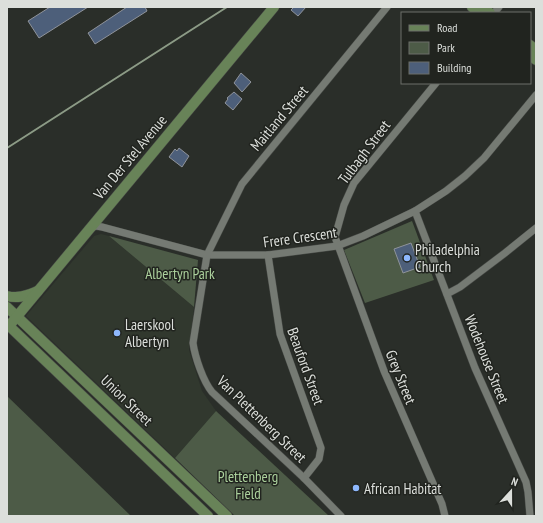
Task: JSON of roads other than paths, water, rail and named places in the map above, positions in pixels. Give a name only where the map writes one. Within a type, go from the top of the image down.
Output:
[{"type":"main road","name":"Van Der Stel Avenue","points":[[8,325],[17,317],[88,229],[274,7]]},
{"type":"main road","points":[[7,296],[21,297],[39,290]]},
{"type":"main road","name":"Union Street","points":[[7,307],[227,516]]},
{"type":"main road","name":"Union Street","points":[[8,325],[208,516]]},
{"type":"main road","points":[[140,451],[149,441]]},
{"type":"street","name":"Maitland Street","points":[[207,255],[239,189],[245,180],[387,7]]},
{"type":"street","name":"Tulbagh Street","points":[[337,246],[335,237],[336,232],[349,192],[354,183],[435,84]]},
{"type":"street","name":"Frere Crescent","points":[[88,229],[95,226],[102,227],[207,255],[268,256],[337,246],[363,236],[415,211],[434,199],[477,166],[536,95]]},
{"type":"street","name":"Wodehouse Street","points":[[415,211],[475,368],[526,482],[530,516]]},
{"type":"street","points":[[447,294],[505,253],[536,228]]},
{"type":"street","name":"Grey Street","points":[[337,246],[384,371],[442,504],[445,516]]},
{"type":"street","name":"Van Plettenberg Street","points":[[207,255],[193,343],[195,353],[206,382],[215,395],[304,478],[341,516]]},
{"type":"street","name":"Beauford Street","points":[[268,256],[280,334],[321,448],[319,459],[304,478]]},
{"type":"waterway","points":[[7,148],[227,7]]},
{"type":"place","name":"Philadelphia Church","points":[[407,258]]},
{"type":"place","name":"Laerskool Albertyn","points":[[117,333]]},
{"type":"place","name":"African Habitat","points":[[356,488]]},
{"type":"park label","name":"Albertyn Park","points":[[180,273]]},
{"type":"park label","name":"Plettenberg Field","points":[[248,484]]}]
